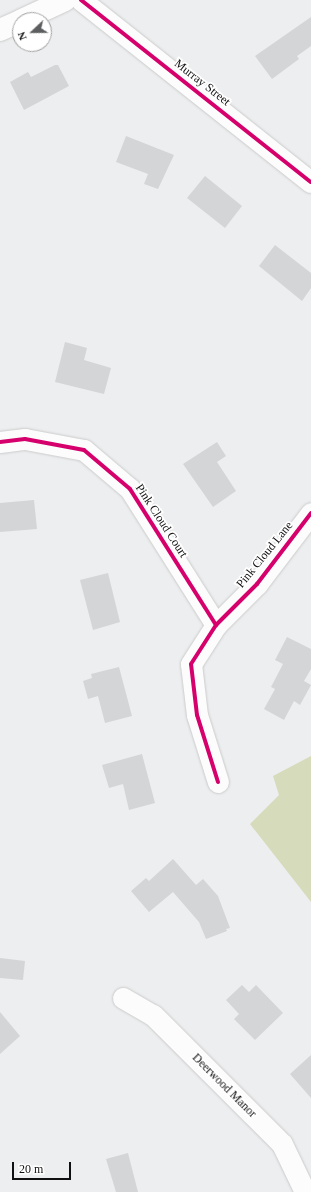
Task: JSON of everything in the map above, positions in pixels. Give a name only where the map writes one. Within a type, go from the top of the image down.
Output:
[{"type":"street","points":[[38,12],[64,0]]},
{"type":"street","name":"Murray Street","points":[[81,0],[311,182]]},
{"type":"street","points":[[0,30],[12,24]]},
{"type":"street","name":"Pink Cloud Court","points":[[0,442],[25,439],[84,450],[130,489],[216,625]]},
{"type":"street","name":"Pink Cloud Lane","points":[[218,782],[197,715],[191,664],[216,625],[257,584],[311,513]]},
{"type":"street","name":"Deerwood Manor","points":[[123,998],[153,1015],[282,1144],[305,1192]]},
{"type":"green space","points":[[311,756],[311,902],[250,824],[279,795],[273,776]]},
{"type":"building","points":[[311,17],[311,46],[297,56],[299,59],[272,79],[255,56]]},
{"type":"building","points":[[55,65],[58,65],[69,86],[24,110],[10,82],[28,72],[31,77]]},
{"type":"building","points":[[126,136],[174,155],[158,189],[144,184],[148,174],[116,162]]},
{"type":"building","points":[[205,176],[242,206],[225,228],[187,198]]},
{"type":"building","points":[[275,245],[311,273],[311,288],[302,301],[259,266]]},
{"type":"building","points":[[65,342],[87,348],[84,360],[111,368],[104,394],[55,382]]},
{"type":"building","points":[[217,442],[226,456],[217,462],[236,491],[213,507],[183,464]]},
{"type":"building","points":[[34,500],[37,529],[0,532],[0,503]]},
{"type":"building","points":[[108,573],[120,622],[93,630],[80,580]]},
{"type":"building","points":[[287,637],[311,649],[311,669],[304,681],[311,685],[300,705],[294,701],[284,720],[264,709],[275,689],[271,687],[283,664],[275,660]]},
{"type":"building","points":[[119,667],[132,716],[105,723],[98,696],[88,699],[83,681],[92,678],[91,674]]},
{"type":"building","points":[[142,754],[155,803],[129,810],[123,784],[109,788],[102,765]]},
{"type":"building","points":[[173,859],[196,885],[203,879],[218,896],[230,928],[226,929],[227,931],[206,939],[199,922],[173,892],[149,912],[131,891],[146,878],[149,881]]},
{"type":"building","points":[[0,958],[25,961],[23,980],[0,978]]},
{"type":"building","points":[[242,985],[249,992],[256,985],[283,1013],[255,1040],[234,1019],[239,1014],[226,1000]]},
{"type":"building","points":[[0,1012],[20,1036],[0,1054]]},
{"type":"building","points":[[311,1055],[311,1098],[290,1074]]},
{"type":"building","points":[[128,1153],[138,1192],[116,1192],[106,1159]]},
{"type":"cycle path","points":[[81,0],[311,182]]},
{"type":"cycle path","points":[[0,442],[25,439],[84,450],[130,489],[216,625]]},
{"type":"cycle path","points":[[218,782],[197,715],[191,664],[216,625],[257,584],[311,513]]}]
